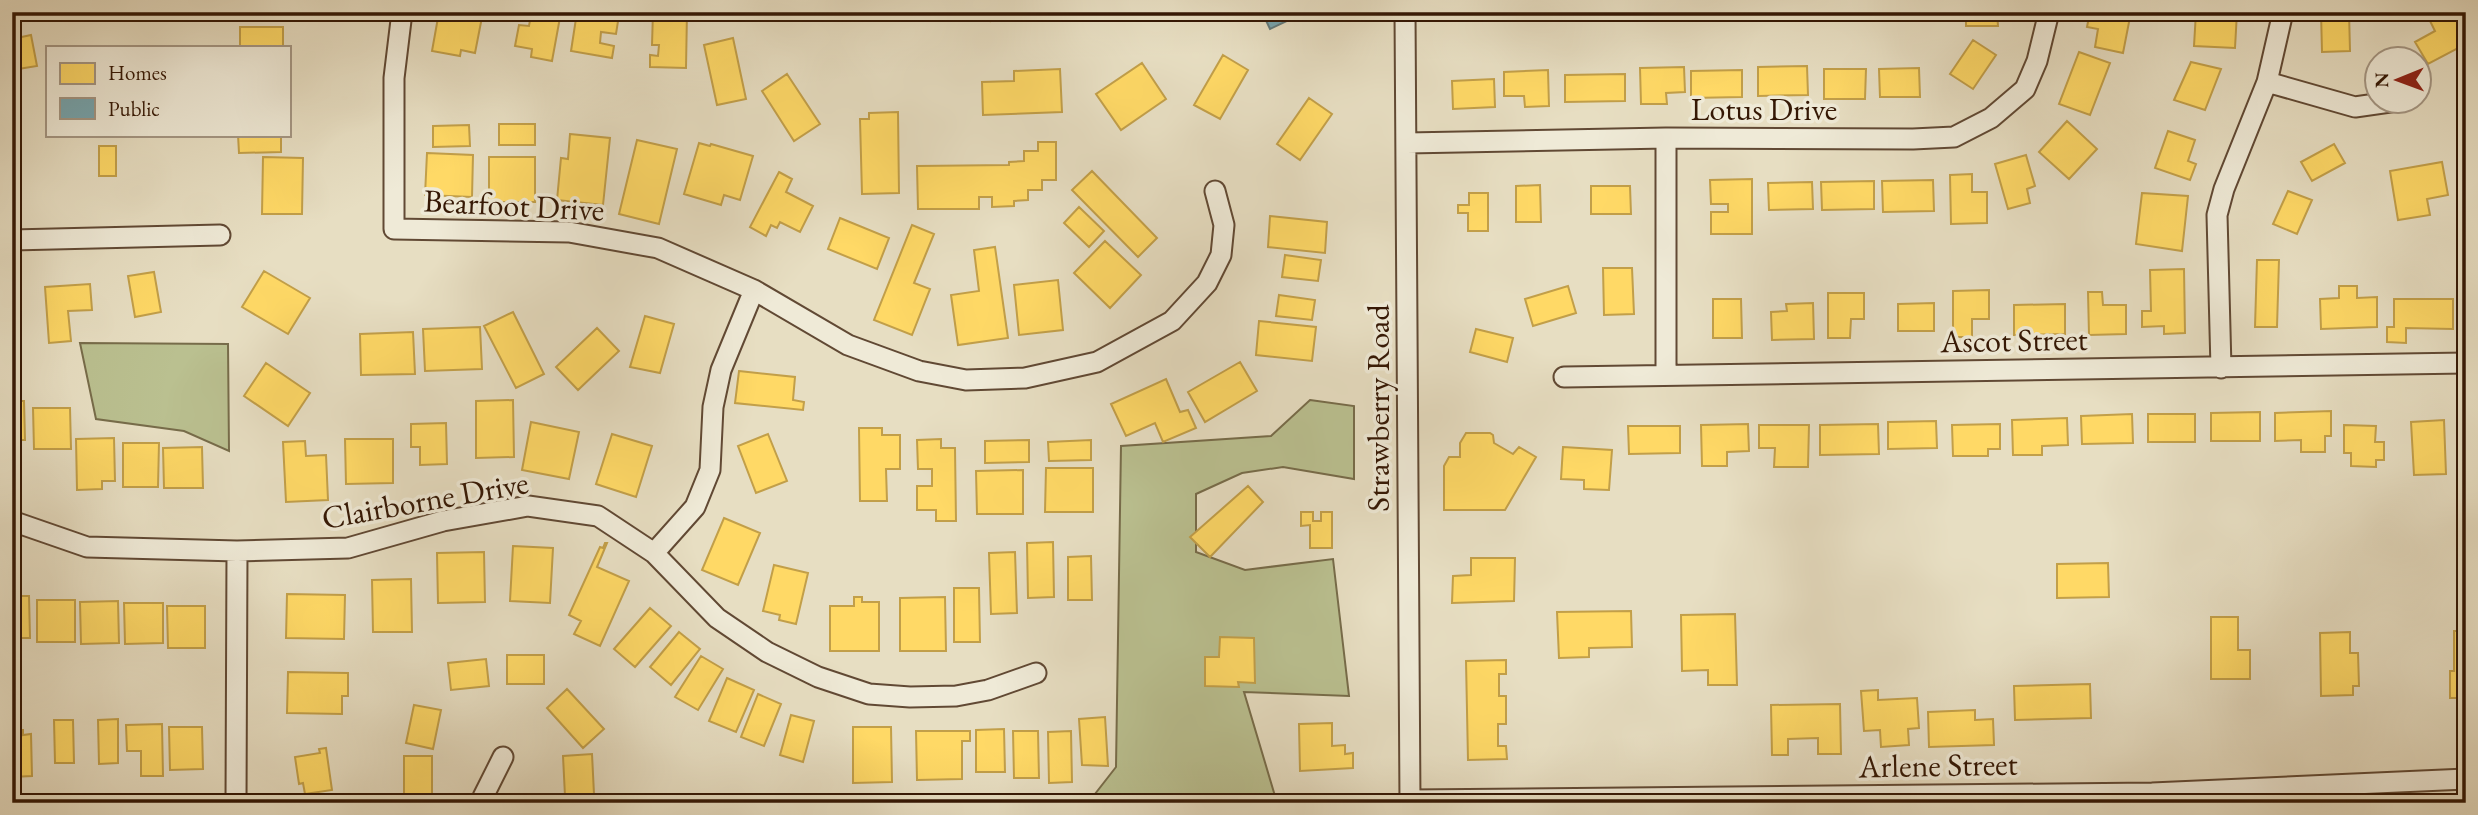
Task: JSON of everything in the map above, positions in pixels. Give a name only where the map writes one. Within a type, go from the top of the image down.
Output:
[{"type":"street","name":"Bearfoot Drive","points":[[402,12],[394,78],[394,229],[569,232],[658,248],[754,289]]},
{"type":"street","name":"Strawberry Road","points":[[1405,12],[1410,801]]},
{"type":"street","name":"Lotus Drive","points":[[1407,143],[1665,138],[1954,137],[1991,118],[2025,89],[2037,61],[2049,12]]},
{"type":"street","points":[[2221,368],[2217,215],[2224,189],[2267,82],[2283,12]]},
{"type":"street","points":[[2267,82],[2355,107],[2362,106]]},
{"type":"street","points":[[1665,138],[1666,374]]},
{"type":"street","points":[[654,553],[695,507],[710,470],[713,407],[721,370],[754,289],[849,345],[919,371],[966,380],[1025,378],[1097,362],[1172,321],[1207,283],[1221,255],[1224,225],[1215,191]]},
{"type":"street","points":[[12,240],[220,235]]},
{"type":"street","name":"Ascot Street","points":[[1564,377],[2466,363]]},
{"type":"street","name":"Clairborne Drive","points":[[12,521],[87,547],[237,551],[348,548],[443,521],[528,506],[598,516],[654,553],[716,618],[767,652],[818,677],[869,694],[910,697],[956,696],[988,690],[1036,673]]},
{"type":"street","points":[[236,803],[237,551]]},
{"type":"street","points":[[483,803],[503,757]]},
{"type":"street","name":"Arlene Street","points":[[1410,801],[2152,798],[2466,779]]},
{"type":"green space","points":[[80,343],[228,344],[229,451],[184,431],[96,419]]},
{"type":"green space","points":[[1310,400],[1354,406],[1354,479],[1283,467],[1242,473],[1196,494],[1196,552],[1245,570],[1333,559],[1349,696],[1244,692],[1275,796],[1160,797],[1157,803],[1088,803],[1116,767],[1121,446],[1271,436]]},
{"type":"building: Homes","points":[[262,12],[319,12],[320,17],[262,18]]},
{"type":"building: Homes","points":[[439,12],[483,12],[475,53],[461,50],[460,56],[432,51]]},
{"type":"building: Homes","points":[[527,12],[561,12],[552,61],[531,57],[532,49],[515,46],[519,25],[529,26],[531,15]]},
{"type":"building: Homes","points":[[577,12],[608,12],[619,15],[616,34],[601,32],[600,43],[614,46],[612,58],[571,51]]},
{"type":"building: Homes","points":[[653,12],[687,12],[686,68],[650,67],[650,55],[658,56],[659,45],[652,45]]},
{"type":"building: Homes","points":[[945,12],[991,12],[990,21]]},
{"type":"building: Homes","points":[[1966,12],[1997,12],[1998,26],[1966,26]]},
{"type":"building: Homes","points":[[2090,12],[2131,12],[2123,53],[2095,47],[2098,29],[2087,27]]},
{"type":"building: Homes","points":[[2196,12],[2237,12],[2235,48],[2194,46]]},
{"type":"building: Homes","points":[[2321,12],[2349,12],[2350,51],[2322,52]]},
{"type":"building: Homes","points":[[2447,12],[2466,12],[2466,44],[2432,62],[2432,46],[2417,46],[2415,42],[2435,31],[2430,21]]},
{"type":"building: Homes","points":[[240,27],[283,27],[283,46],[240,46]]},
{"type":"building: Homes","points":[[31,35],[37,66],[12,70],[12,39]]},
{"type":"building: Homes","points":[[733,38],[746,99],[717,105],[704,45]]},
{"type":"building: Homes","points":[[1973,40],[1996,55],[1973,89],[1950,74]]},
{"type":"building: Homes","points":[[2079,52],[2110,63],[2090,115],[2059,104]]},
{"type":"building: Homes","points":[[1223,55],[1248,70],[1220,119],[1194,105]]},
{"type":"building: Homes","points":[[2191,62],[2221,69],[2205,110],[2174,100]]},
{"type":"building: Homes","points":[[1142,63],[1166,99],[1121,130],[1096,94]]},
{"type":"building: Homes","points":[[1807,66],[1808,95],[1758,96],[1758,67]]},
{"type":"building: Homes","points":[[1684,67],[1685,92],[1666,93],[1667,104],[1641,104],[1640,68]]},
{"type":"building: Homes","points":[[1919,68],[1920,97],[1880,97],[1879,69]]},
{"type":"building: Homes","points":[[1060,69],[1062,112],[983,115],[982,82],[1014,81],[1014,71]]},
{"type":"building: Homes","points":[[1824,69],[1866,69],[1865,99],[1824,99]]},
{"type":"building: Homes","points":[[1548,70],[1549,106],[1525,107],[1524,96],[1504,96],[1504,72]]},
{"type":"building: Homes","points":[[1742,70],[1742,97],[1691,98],[1691,71]]},
{"type":"building: Homes","points":[[787,74],[820,124],[794,141],[762,91]]},
{"type":"building: Homes","points":[[1625,74],[1625,101],[1565,102],[1565,75]]},
{"type":"building: Homes","points":[[1494,79],[1495,107],[1453,109],[1452,81]]},
{"type":"building: Homes","points":[[1309,98],[1332,114],[1300,160],[1277,144]]},
{"type":"building: Homes","points":[[898,112],[899,193],[862,194],[860,119],[869,119],[869,113]]},
{"type":"building: Homes","points":[[2067,121],[2097,149],[2069,179],[2039,152]]},
{"type":"building: Homes","points":[[499,124],[535,124],[535,145],[499,145]]},
{"type":"building: Homes","points":[[469,125],[470,146],[433,147],[433,126]]},
{"type":"building: Homes","points":[[2168,131],[2195,140],[2188,161],[2196,164],[2190,180],[2155,168]]},
{"type":"building: Homes","points":[[570,134],[610,138],[603,205],[557,200],[561,158],[568,159]]},
{"type":"building: Homes","points":[[238,136],[281,136],[281,152],[239,153]]},
{"type":"building: Homes","points":[[637,140],[677,149],[659,224],[619,214]]},
{"type":"building: Homes","points":[[1038,142],[1056,142],[1056,180],[1042,180],[1042,190],[1028,190],[1028,200],[1014,201],[1014,206],[992,207],[992,197],[979,197],[979,209],[918,209],[917,166],[1009,165],[1009,162],[1024,161],[1024,151],[1038,151]]},
{"type":"building: Homes","points":[[699,143],[753,156],[740,200],[724,195],[721,205],[684,194]]},
{"type":"building: Homes","points":[[2334,144],[2345,163],[2312,181],[2301,162]]},
{"type":"building: Homes","points":[[99,146],[116,146],[116,176],[99,176]]},
{"type":"building: Homes","points":[[427,153],[473,155],[472,197],[425,195]]},
{"type":"building: Homes","points":[[2026,155],[2035,186],[2027,189],[2030,203],[2008,209],[1995,164]]},
{"type":"building: Homes","points":[[263,157],[303,158],[302,214],[262,214]]},
{"type":"building: Homes","points":[[489,157],[535,157],[535,202],[489,202]]},
{"type":"building: Homes","points":[[2442,162],[2448,195],[2427,199],[2430,215],[2398,220],[2390,171]]},
{"type":"building: Homes","points":[[1092,171],[1157,238],[1138,257],[1072,190]]},
{"type":"building: Homes","points":[[779,172],[792,179],[786,192],[813,206],[800,232],[780,222],[777,228],[771,225],[766,236],[750,227]]},
{"type":"building: Homes","points":[[1972,174],[1972,192],[1987,192],[1987,223],[1951,224],[1950,175]]},
{"type":"building: Homes","points":[[1752,179],[1752,234],[1711,234],[1711,212],[1728,212],[1728,204],[1711,204],[1710,180]]},
{"type":"building: Homes","points":[[1933,180],[1934,211],[1883,212],[1882,181]]},
{"type":"building: Homes","points":[[1874,181],[1874,209],[1822,210],[1821,182]]},
{"type":"building: Homes","points":[[1812,182],[1813,209],[1769,210],[1768,183]]},
{"type":"building: Homes","points":[[1540,185],[1541,222],[1516,222],[1516,186]]},
{"type":"building: Homes","points":[[1591,186],[1630,186],[1631,214],[1591,214]]},
{"type":"building: Homes","points":[[2288,191],[2312,200],[2297,234],[2273,224]]},
{"type":"building: Homes","points":[[1469,193],[1488,193],[1488,231],[1468,231],[1468,213],[1458,213],[1458,205],[1469,205]]},
{"type":"building: Homes","points":[[2142,193],[2188,196],[2182,251],[2136,244]]},
{"type":"building: Homes","points":[[1079,207],[1104,231],[1089,247],[1064,223]]},
{"type":"building: Homes","points":[[1270,216],[1327,222],[1325,253],[1268,247]]},
{"type":"building: Homes","points":[[840,218],[889,238],[877,269],[828,249]]},
{"type":"building: Homes","points":[[912,225],[934,234],[914,283],[930,289],[912,335],[874,320]]},
{"type":"building: Homes","points":[[1105,241],[1141,275],[1110,308],[1074,273]]},
{"type":"building: Homes","points":[[995,247],[1008,338],[958,345],[951,295],[979,291],[974,250]]},
{"type":"building: Homes","points":[[1285,255],[1321,260],[1318,281],[1282,277]]},
{"type":"building: Homes","points":[[2257,260],[2279,260],[2277,327],[2255,327]]},
{"type":"building: Homes","points":[[1603,268],[1632,268],[1634,314],[1604,315]]},
{"type":"building: Homes","points":[[2184,269],[2185,333],[2164,334],[2164,326],[2142,327],[2142,311],[2151,311],[2150,270]]},
{"type":"building: Homes","points":[[264,271],[310,298],[288,334],[242,307]]},
{"type":"building: Homes","points":[[154,272],[161,312],[135,317],[128,276]]},
{"type":"building: Homes","points":[[1058,280],[1063,330],[1019,335],[1014,285]]},
{"type":"building: Homes","points":[[90,284],[92,310],[68,311],[71,341],[49,343],[45,287]]},
{"type":"building: Homes","points":[[1568,286],[1576,313],[1533,326],[1525,299]]},
{"type":"building: Homes","points":[[2339,286],[2357,286],[2357,298],[2377,297],[2377,327],[2321,329],[2320,299],[2339,298]]},
{"type":"building: Homes","points":[[1989,290],[1989,319],[1972,319],[1972,337],[1953,337],[1953,291]]},
{"type":"building: Homes","points":[[2088,292],[2102,292],[2103,305],[2126,305],[2126,334],[2089,335]]},
{"type":"building: Homes","points":[[1828,293],[1864,293],[1864,319],[1851,319],[1850,338],[1828,338]]},
{"type":"building: Homes","points":[[1279,295],[1315,300],[1312,320],[1276,316]]},
{"type":"building: Homes","points":[[1713,299],[1741,299],[1742,338],[1713,338]]},
{"type":"building: Homes","points":[[2394,299],[2453,299],[2453,329],[2406,328],[2406,343],[2387,342],[2387,327],[2394,327]]},
{"type":"building: Homes","points":[[1813,303],[1814,339],[1772,340],[1771,312],[1787,311],[1786,304]]},
{"type":"building: Homes","points":[[1934,303],[1934,331],[1898,331],[1898,304]]},
{"type":"building: Homes","points":[[2065,304],[2065,334],[2014,335],[2014,305]]},
{"type":"building: Homes","points":[[513,312],[544,374],[516,388],[484,326]]},
{"type":"building: Homes","points":[[645,316],[674,324],[660,373],[630,367]]},
{"type":"building: Homes","points":[[1259,321],[1316,327],[1312,361],[1256,355]]},
{"type":"building: Homes","points":[[480,327],[482,369],[425,371],[423,329]]},
{"type":"building: Homes","points":[[597,328],[619,351],[578,390],[556,367]]},
{"type":"building: Homes","points":[[1476,329],[1513,338],[1507,362],[1470,352]]},
{"type":"building: Homes","points":[[413,332],[415,374],[361,375],[360,334]]},
{"type":"building: Homes","points":[[1240,362],[1257,391],[1205,422],[1188,392]]},
{"type":"building: Homes","points":[[266,363],[310,393],[288,426],[244,396]]},
{"type":"building: Homes","points":[[739,371],[795,377],[793,400],[804,402],[803,410],[735,403]]},
{"type":"building: Homes","points":[[1166,379],[1180,412],[1188,410],[1196,428],[1163,442],[1155,423],[1126,436],[1111,404]]},
{"type":"building: Homes","points":[[513,400],[514,457],[476,458],[476,401]]},
{"type":"building: Homes","points":[[12,401],[24,401],[25,440],[12,440]]},
{"type":"building: Homes","points":[[33,408],[70,408],[71,449],[34,449]]},
{"type":"building: Homes","points":[[2331,411],[2331,436],[2325,436],[2325,452],[2301,452],[2301,440],[2275,441],[2275,413]]},
{"type":"building: Homes","points":[[2260,412],[2260,441],[2211,441],[2211,413]]},
{"type":"building: Homes","points":[[2132,414],[2133,443],[2082,444],[2081,416]]},
{"type":"building: Homes","points":[[2148,414],[2195,414],[2195,442],[2148,442]]},
{"type":"building: Homes","points":[[2067,418],[2068,445],[2042,446],[2042,455],[2013,455],[2012,420]]},
{"type":"building: Homes","points":[[2444,420],[2446,474],[2414,475],[2411,422]]},
{"type":"building: Homes","points":[[1936,421],[1937,448],[1888,449],[1888,422]]},
{"type":"building: Homes","points":[[531,422],[579,432],[569,479],[522,470]]},
{"type":"building: Homes","points":[[446,423],[447,464],[420,465],[420,447],[411,447],[411,424]]},
{"type":"building: Homes","points":[[1748,424],[1749,451],[1727,452],[1727,466],[1702,466],[1701,425]]},
{"type":"building: Homes","points":[[1878,424],[1879,454],[1820,455],[1820,425]]},
{"type":"building: Homes","points":[[2000,424],[2000,449],[1988,449],[1988,456],[1953,456],[1952,425]]},
{"type":"building: Homes","points":[[1759,425],[1809,425],[1808,467],[1774,467],[1775,448],[1759,448]]},
{"type":"building: Homes","points":[[2344,425],[2376,426],[2375,442],[2384,442],[2384,460],[2376,460],[2376,467],[2351,466],[2351,453],[2344,453]]},
{"type":"building: Homes","points":[[1628,426],[1680,426],[1680,453],[1629,454]]},
{"type":"building: Homes","points":[[859,428],[882,428],[882,435],[900,435],[900,469],[886,469],[887,501],[860,501]]},
{"type":"building: Homes","points":[[1466,433],[1490,433],[1494,443],[1513,454],[1519,447],[1536,457],[1505,510],[1444,510],[1444,466],[1449,457],[1460,457],[1460,443]]},
{"type":"building: Homes","points":[[612,434],[652,446],[636,497],[596,484]]},
{"type":"building: Homes","points":[[768,434],[787,481],[756,493],[738,446]]},
{"type":"building: Homes","points":[[114,438],[115,481],[102,481],[102,489],[77,490],[76,439]]},
{"type":"building: Homes","points":[[345,439],[393,439],[393,483],[346,484]]},
{"type":"building: Homes","points":[[941,439],[941,448],[955,448],[956,521],[936,521],[936,510],[917,510],[917,486],[932,486],[932,469],[918,469],[917,440]]},
{"type":"building: Homes","points":[[1029,440],[1029,462],[985,463],[985,441]]},
{"type":"building: Homes","points":[[1091,440],[1091,460],[1049,461],[1048,442]]},
{"type":"building: Homes","points":[[305,441],[306,456],[326,455],[328,500],[286,502],[283,442]]},
{"type":"building: Homes","points":[[123,443],[159,443],[158,487],[123,487]]},
{"type":"building: Homes","points":[[202,447],[203,488],[164,488],[163,448]]},
{"type":"building: Homes","points":[[1563,447],[1612,450],[1609,490],[1584,489],[1584,480],[1561,479]]},
{"type":"building: Homes","points":[[1046,468],[1093,468],[1093,512],[1045,512]]},
{"type":"building: Homes","points":[[1023,470],[1023,514],[977,514],[976,471]]},
{"type":"building: Homes","points":[[1248,486],[1263,502],[1210,557],[1190,537]]},
{"type":"building: Homes","points":[[1301,512],[1313,512],[1313,521],[1321,521],[1321,512],[1332,512],[1332,548],[1310,548],[1310,525],[1301,526]]},
{"type":"building: Homes","points":[[724,518],[760,533],[738,585],[702,570]]},
{"type":"building: Homes","points":[[1053,542],[1054,597],[1028,598],[1027,543]]},
{"type":"building: Homes","points":[[605,543],[597,567],[629,581],[600,646],[574,634],[581,621],[569,615],[600,547],[603,548]]},
{"type":"building: Homes","points":[[513,546],[553,548],[550,603],[510,601]]},
{"type":"building: Homes","points":[[484,552],[485,602],[438,603],[437,553]]},
{"type":"building: Homes","points":[[1015,552],[1017,613],[991,614],[989,553]]},
{"type":"building: Homes","points":[[1091,556],[1092,600],[1068,600],[1068,557]]},
{"type":"building: Homes","points":[[1471,558],[1515,558],[1514,601],[1452,603],[1453,576],[1471,575]]},
{"type":"building: Homes","points":[[2108,563],[2109,597],[2057,598],[2057,564]]},
{"type":"building: Homes","points":[[774,565],[808,573],[796,624],[779,620],[780,615],[763,611]]},
{"type":"building: Homes","points":[[411,579],[412,632],[373,632],[372,580]]},
{"type":"building: Homes","points":[[954,588],[979,588],[980,642],[954,642]]},
{"type":"building: Homes","points":[[287,594],[345,595],[344,639],[286,638]]},
{"type":"building: Homes","points":[[12,596],[29,596],[30,638],[12,638]]},
{"type":"building: Homes","points":[[854,597],[862,597],[862,602],[879,602],[879,651],[830,651],[830,606],[854,606]]},
{"type":"building: Homes","points":[[945,597],[946,651],[900,651],[900,598]]},
{"type":"building: Homes","points":[[37,600],[75,600],[75,642],[37,642]]},
{"type":"building: Homes","points":[[118,601],[119,643],[81,644],[80,602]]},
{"type":"building: Homes","points":[[124,603],[163,603],[163,643],[125,644]]},
{"type":"building: Homes","points":[[167,606],[205,606],[205,648],[168,648]]},
{"type":"building: Homes","points":[[650,608],[671,626],[635,667],[614,649]]},
{"type":"building: Homes","points":[[1631,611],[1632,647],[1589,648],[1589,657],[1559,658],[1557,612]]},
{"type":"building: Homes","points":[[1735,614],[1737,685],[1708,685],[1708,670],[1682,671],[1681,615]]},
{"type":"building: Homes","points":[[2211,617],[2238,617],[2238,650],[2250,650],[2250,679],[2211,679]]},
{"type":"building: Homes","points":[[2454,631],[2466,631],[2466,698],[2450,698],[2450,671],[2454,671]]},
{"type":"building: Homes","points":[[679,632],[700,649],[671,685],[650,667]]},
{"type":"building: Homes","points":[[2350,632],[2350,653],[2358,653],[2359,686],[2353,686],[2353,695],[2321,696],[2320,633]]},
{"type":"building: Homes","points":[[1220,637],[1254,638],[1255,683],[1238,682],[1239,687],[1205,686],[1205,657],[1219,657]]},
{"type":"building: Homes","points":[[507,655],[544,655],[544,684],[507,684]]},
{"type":"building: Homes","points":[[701,656],[723,669],[698,710],[675,697]]},
{"type":"building: Homes","points":[[486,659],[489,686],[451,690],[448,663]]},
{"type":"building: Homes","points":[[1506,660],[1506,674],[1499,674],[1499,696],[1506,696],[1506,724],[1498,724],[1498,746],[1506,746],[1507,759],[1468,760],[1466,661]]},
{"type":"building: Homes","points":[[288,672],[348,673],[348,696],[342,696],[342,714],[287,713]]},
{"type":"building: Homes","points":[[727,678],[754,690],[736,732],[709,721]]},
{"type":"building: Homes","points":[[2090,684],[2091,718],[2015,720],[2014,686]]},
{"type":"building: Homes","points":[[567,689],[604,729],[583,748],[547,708]]},
{"type":"building: Homes","points":[[1878,690],[1878,700],[1917,698],[1919,728],[1908,729],[1909,745],[1881,747],[1880,730],[1864,731],[1861,691]]},
{"type":"building: Homes","points":[[758,694],[781,704],[764,746],[741,737]]},
{"type":"building: Homes","points":[[1840,704],[1841,754],[1818,754],[1818,738],[1788,739],[1788,755],[1772,755],[1771,705]]},
{"type":"building: Homes","points":[[414,705],[441,710],[433,749],[406,743]]},
{"type":"building: Homes","points":[[1975,710],[1975,720],[1993,719],[1994,745],[1929,747],[1928,712]]},
{"type":"building: Homes","points":[[791,715],[814,721],[803,762],[780,755]]},
{"type":"building: Homes","points":[[1105,717],[1108,766],[1082,765],[1079,719]]},
{"type":"building: Homes","points":[[118,719],[118,763],[99,764],[98,720]]},
{"type":"building: Homes","points":[[54,720],[73,720],[74,763],[55,763]]},
{"type":"building: Homes","points":[[1332,723],[1332,746],[1345,745],[1345,754],[1353,753],[1353,768],[1300,771],[1299,724]]},
{"type":"building: Homes","points":[[162,724],[163,776],[141,776],[141,751],[127,751],[126,725]]},
{"type":"building: Homes","points":[[169,727],[202,727],[203,769],[170,770]]},
{"type":"building: Homes","points":[[853,727],[891,727],[892,782],[853,783]]},
{"type":"building: Homes","points":[[1004,729],[1005,772],[976,772],[976,730]]},
{"type":"building: Homes","points":[[12,730],[23,730],[23,735],[31,734],[32,776],[12,777]]},
{"type":"building: Homes","points":[[916,731],[970,731],[970,741],[962,741],[962,779],[917,780]]},
{"type":"building: Homes","points":[[1013,731],[1038,731],[1039,778],[1014,778]]},
{"type":"building: Homes","points":[[1071,731],[1072,782],[1049,783],[1048,732]]},
{"type":"building: Homes","points":[[326,748],[332,790],[305,794],[303,783],[299,784],[295,757],[320,753],[319,749]]},
{"type":"building: Homes","points":[[592,754],[594,794],[565,796],[563,756]]},
{"type":"building: Homes","points":[[404,756],[432,756],[432,795],[404,795]]},
{"type":"building: Public","points":[[1288,12],[1291,19],[1270,29],[1263,14]]}]
